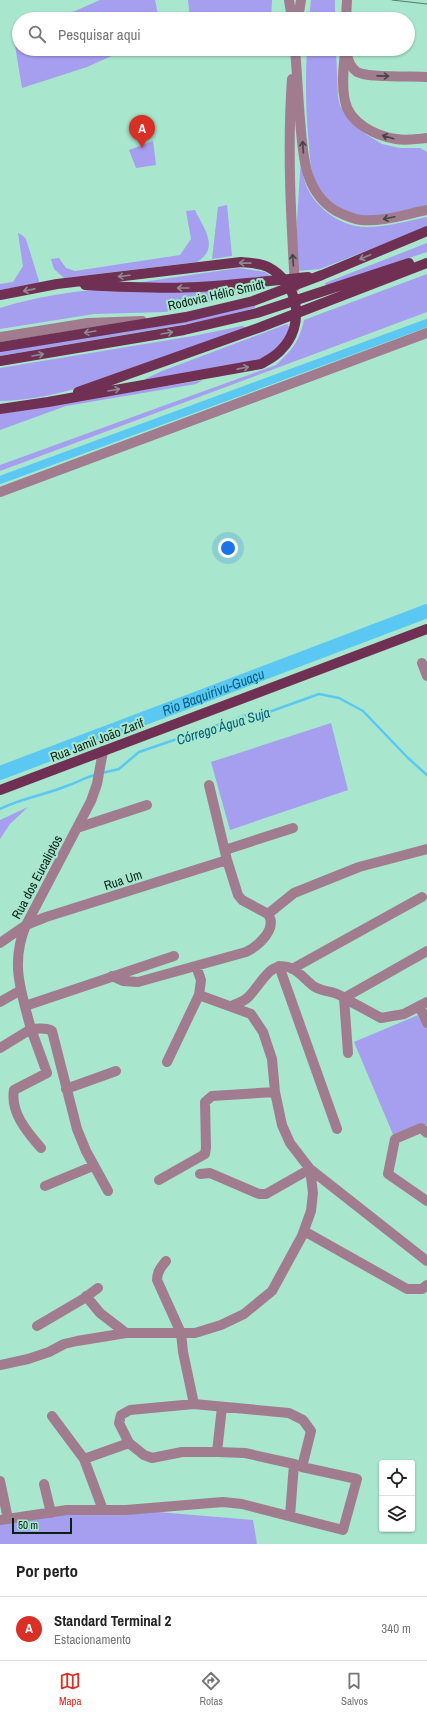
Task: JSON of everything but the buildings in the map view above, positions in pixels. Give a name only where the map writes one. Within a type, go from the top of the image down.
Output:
[{"type":"main road","name":"Rodovia Hélio Smidt","points":[[0,347],[156,322],[219,310],[254,301],[427,232]]},
{"type":"main road","name":"Rodovia Hélio Smidt","points":[[0,361],[184,330],[257,313],[329,295],[427,256]]},
{"type":"main road","points":[[0,403],[48,402],[261,327],[329,295],[427,262]]},
{"type":"main road","points":[[0,295],[57,284],[223,264],[255,263],[266,266],[278,273],[286,283],[295,299],[296,321],[293,333],[281,351],[261,364],[48,402],[0,409]]},
{"type":"main road","points":[[57,284],[141,288],[197,288],[250,284],[322,275]]},
{"type":"main road","name":"Rua Jamil João Zarif","points":[[0,790],[427,629]]},
{"type":"street","points":[[289,0],[291,12]]},
{"type":"street","points":[[297,12],[298,0]]},
{"type":"street","points":[[298,12],[301,0]]},
{"type":"street","points":[[346,12],[347,0]]},
{"type":"street","points":[[294,56],[291,91],[290,142],[292,247],[295,299]]},
{"type":"street","points":[[296,56],[304,159],[309,180],[317,195],[330,207],[345,216],[361,220],[381,219],[427,210]]},
{"type":"street","points":[[345,56],[343,89],[347,109],[362,125],[372,132],[397,139],[427,138]]},
{"type":"street","points":[[348,56],[350,64],[359,73],[368,75],[427,77]]},
{"type":"street","points":[[343,89],[353,77],[359,73]]},
{"type":"street","points":[[0,337],[88,323],[118,321],[156,322]]},
{"type":"street","points":[[0,492],[427,333]]},
{"type":"street","points":[[422,663],[427,676]]},
{"type":"street","name":"Rua dos Eucaliptos","points":[[41,1148],[26,1132],[12,1097],[14,1090],[47,1074],[31,1029],[25,1006],[18,976],[17,958],[19,946],[26,925],[91,800],[97,784],[103,751]]},
{"type":"street","points":[[112,976],[123,981],[138,982],[246,952],[260,944],[270,927],[270,917],[268,914],[242,900],[238,895],[226,855],[210,785]]},
{"type":"street","points":[[77,828],[147,805]]},
{"type":"street","name":"Rua Um","points":[[26,925],[226,855],[293,828]]},
{"type":"street","points":[[268,914],[287,897],[301,890],[360,867],[427,849]]},
{"type":"street","points":[[292,969],[422,898]]},
{"type":"street","points":[[0,943],[26,925]]},
{"type":"street","points":[[344,998],[427,951]]},
{"type":"street","points":[[25,1006],[174,956]]},
{"type":"street","points":[[166,1062],[200,995],[201,980],[196,966]]},
{"type":"street","points":[[279,966],[337,1129]]},
{"type":"street","points":[[231,1006],[245,999],[268,973],[279,966],[286,966],[301,974],[315,987],[337,993],[381,1018],[404,1014],[422,1004],[427,1023]]},
{"type":"street","points":[[0,1002],[21,990]]},
{"type":"street","points":[[200,995],[251,1014],[263,1032],[272,1059],[275,1092],[282,1125],[290,1143],[310,1169],[427,1261]]},
{"type":"street","points":[[344,998],[348,1053]]},
{"type":"street","points":[[0,1048],[31,1029],[48,1029],[52,1031],[77,1129],[93,1166],[108,1191]]},
{"type":"street","points":[[66,1089],[116,1071]]},
{"type":"street","points":[[159,1180],[205,1154],[205,1102],[207,1098],[212,1096],[275,1092]]},
{"type":"street","points":[[427,1133],[421,1128],[395,1139],[388,1174],[427,1201]]},
{"type":"street","points":[[44,1186],[93,1166]]},
{"type":"street","points":[[200,1174],[210,1173],[260,1194],[266,1194],[310,1169]]},
{"type":"street","points":[[0,1365],[28,1360],[49,1352],[64,1344],[77,1341],[126,1333],[195,1333],[244,1314],[272,1291],[304,1230],[311,1211],[313,1193],[310,1169]]},
{"type":"street","points":[[304,1230],[407,1289],[422,1289],[427,1285]]},
{"type":"street","points":[[166,1261],[160,1268],[157,1280],[181,1333],[183,1352],[194,1404]]},
{"type":"street","points":[[37,1326],[98,1288]]},
{"type":"street","points":[[86,1296],[100,1313],[126,1333]]},
{"type":"street","points":[[0,1481],[4,1519],[67,1510],[126,1510],[223,1502],[242,1504],[344,1530],[357,1479],[298,1465],[245,1453],[182,1452],[152,1458],[144,1456],[129,1443],[119,1423],[121,1415],[130,1410],[194,1404],[289,1413],[303,1420],[311,1431],[298,1465],[290,1516]]},
{"type":"street","points":[[218,1452],[222,1407]]},
{"type":"street","points":[[52,1416],[84,1459],[103,1510]]},
{"type":"street","points":[[84,1459],[129,1443]]},
{"type":"street","points":[[44,1484],[51,1513]]},
{"type":"shaded area","points":[[100,0],[155,0],[158,12],[71,12]]},
{"type":"shaded area","points":[[188,0],[272,0],[271,12],[189,12]]},
{"type":"shaded area","points":[[311,0],[335,0],[335,12],[310,12]]},
{"type":"shaded area","points":[[17,56],[111,56],[87,67],[22,88]]},
{"type":"shaded area","points":[[307,56],[336,56],[338,97],[340,106],[354,124],[367,135],[382,144],[400,148],[420,148],[427,152],[427,205],[380,216],[361,216],[352,214],[342,209],[328,198],[317,185],[311,166],[307,122]]},
{"type":"shaded area","points":[[153,141],[156,165],[136,168],[129,150]]},
{"type":"shaded area","points":[[301,158],[303,176],[308,189],[320,206],[336,219],[356,226],[374,227],[427,217],[427,227],[320,269],[297,271],[295,251]]},
{"type":"shaded area","points":[[227,205],[232,256],[212,259],[218,207]]},
{"type":"shaded area","points":[[195,210],[206,231],[209,244],[208,251],[204,257],[197,262],[64,278],[54,269],[51,259],[59,258],[66,268],[75,271],[180,255],[191,239],[186,211]]},
{"type":"shaded area","points":[[18,233],[26,239],[39,281],[38,283],[0,290],[0,284],[13,282],[23,266]]},
{"type":"shaded area","points":[[427,243],[427,252],[326,286],[325,283]]},
{"type":"shaded area","points":[[239,268],[265,272],[271,276],[180,286],[128,284]]},
{"type":"shaded area","points":[[427,274],[427,312],[0,471],[0,465],[276,365],[294,345],[300,334],[304,320]]},
{"type":"shaded area","points":[[108,289],[194,291],[241,289],[246,292],[205,304],[165,312],[94,314],[0,329],[0,308],[53,295]]},
{"type":"shaded area","points":[[255,305],[255,308],[204,321],[0,356],[0,351]]},
{"type":"shaded area","points":[[287,324],[290,328],[286,340],[264,359],[147,381],[145,379],[162,371]]},
{"type":"shaded area","points":[[242,326],[245,328],[84,386],[63,392],[22,400],[0,401],[0,368],[193,336]]},
{"type":"shaded area","points":[[203,380],[196,384],[66,406],[0,430],[0,414]]},
{"type":"shaded area","points":[[331,723],[348,790],[230,830],[211,762]]},
{"type":"shaded area","points":[[28,807],[10,824],[0,839],[0,820]]},
{"type":"shaded area","points":[[423,1013],[427,1023],[427,1125],[395,1139],[354,1042]]},
{"type":"shaded area","points":[[134,1510],[253,1520],[257,1544],[0,1544],[0,1520]]},
{"type":"waterway","points":[[0,480],[427,323]]},
{"type":"waterway","name":"Rio Baquirivu-Guaçu","points":[[0,773],[427,611]]},
{"type":"waterway","name":"Córrego Água Suja","points":[[102,773],[119,769],[139,752],[250,714],[269,712],[319,694],[339,698],[363,711],[408,758],[427,775]]},
{"type":"waterway","name":"Córrego Água Suja","points":[[0,809],[95,775]]},
{"type":"tram line","points":[[392,0],[427,4]]},
{"type":"place","name":"Standard Terminal 2","points":[[142,148]]}]
